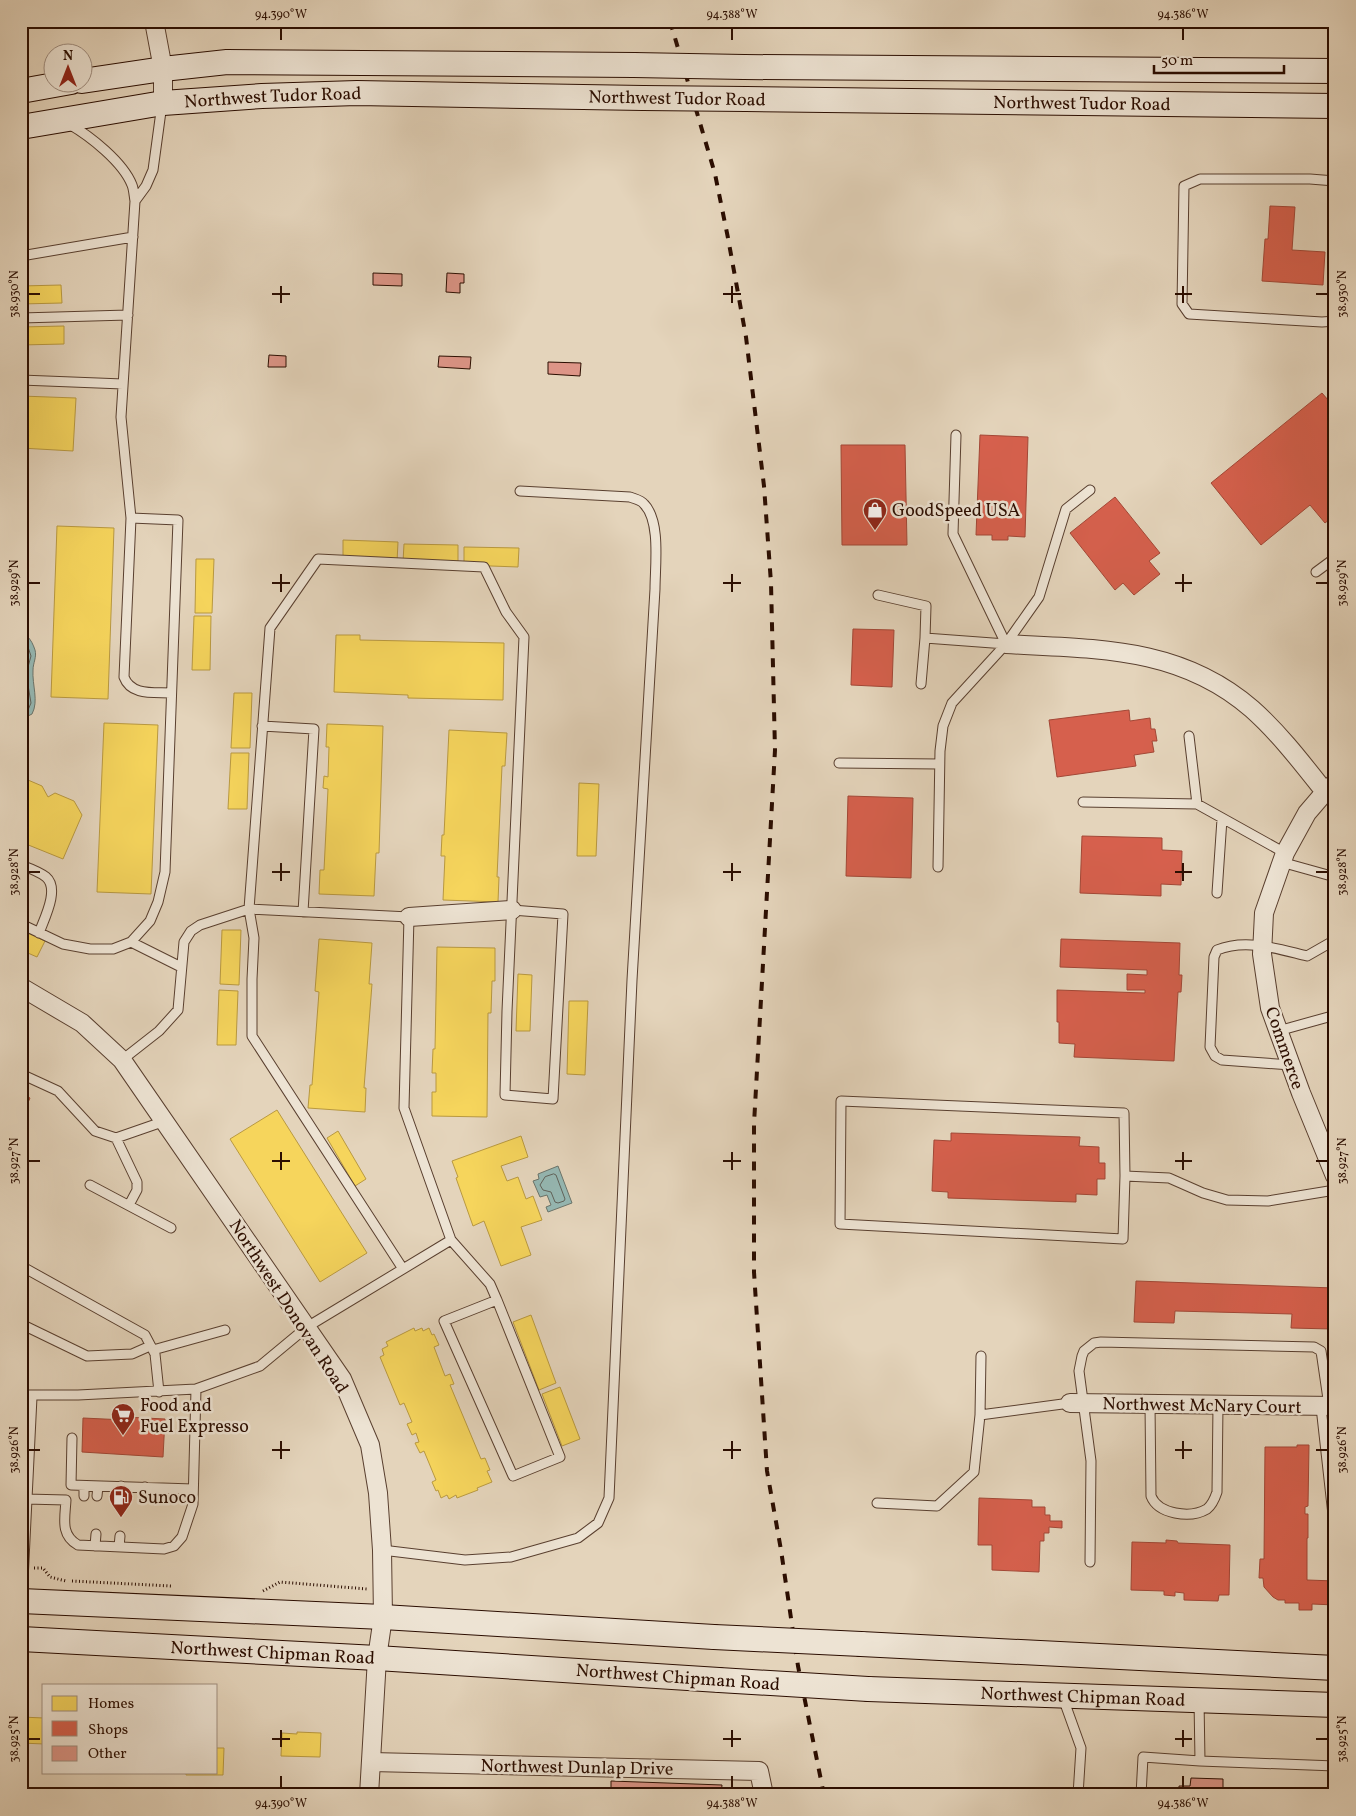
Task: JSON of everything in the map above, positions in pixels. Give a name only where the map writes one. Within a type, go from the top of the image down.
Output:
[{"type":"street","points":[[154,21],[163,69],[163,103]]},
{"type":"street","name":"Northwest Tudor Road","points":[[92,80],[227,62],[1328,71]]},
{"type":"street","points":[[1328,71],[1332,106]]},
{"type":"street","points":[[21,91],[42,87]]},
{"type":"street","name":"Northwest Tudor Road","points":[[21,127],[163,103],[262,96],[357,93],[1332,106]]},
{"type":"street","points":[[1006,644],[1116,650],[1166,661],[1212,680],[1251,708],[1330,788]]},
{"type":"street","name":"Commerce","points":[[1330,788],[1308,813],[1283,858],[1264,913],[1263,946],[1270,1008],[1290,1065],[1335,1176]]},
{"type":"street","points":[[408,916],[512,910]]},
{"type":"street","name":"Northwest Donovan Road","points":[[21,988],[82,1023],[122,1060],[342,1379],[370,1445],[378,1493],[382,1550],[383,1617],[377,1658],[369,1795]]},
{"type":"street","name":"Northwest McNary Court","points":[[1077,1403],[1328,1406]]},
{"type":"street","points":[[22,1601],[383,1617],[714,1637],[1335,1668]]},
{"type":"street","name":"Northwest Chipman Road","points":[[21,1639],[377,1658],[868,1689],[1335,1705]]},
{"type":"street","name":"Northwest Dunlap Drive","points":[[371,1762],[758,1771],[764,1795]]},
{"type":"lane","points":[[135,201],[146,186],[153,170],[163,103]]},
{"type":"lane","points":[[62,120],[84,134],[114,161],[132,185],[135,201],[121,417],[132,518],[124,677],[127,684],[133,689],[171,693]]},
{"type":"lane","points":[[1335,181],[1310,178],[1200,179],[1184,186],[1182,304],[1189,314],[1322,322],[1335,321]]},
{"type":"lane","points":[[21,256],[133,237]]},
{"type":"lane","points":[[21,318],[128,316]]},
{"type":"lane","points":[[21,380],[123,384]]},
{"type":"lane","points":[[956,435],[953,534],[1006,644]]},
{"type":"lane","points":[[938,868],[940,764],[943,726],[952,702],[1006,644],[1038,597],[1066,509],[1090,490]]},
{"type":"lane","points":[[382,1550],[465,1560],[511,1557],[578,1538],[598,1523],[609,1498],[632,980],[655,589],[655,531],[651,514],[643,503],[630,496],[520,491]]},
{"type":"lane","points":[[21,924],[63,944],[90,949],[113,950],[131,942],[150,921],[158,902],[165,872],[178,520],[132,518]]},
{"type":"lane","points":[[1316,572],[1335,558]]},
{"type":"lane","points":[[403,1269],[252,1036],[254,938],[249,909],[270,628],[318,559],[484,567],[506,612],[524,637],[512,910],[505,1095],[553,1099],[563,914],[512,910]]},
{"type":"lane","points":[[878,595],[926,606],[921,684]]},
{"type":"lane","points":[[925,638],[1006,644]]},
{"type":"lane","points":[[262,726],[314,729],[302,912]]},
{"type":"lane","points":[[1189,736],[1197,804]]},
{"type":"lane","points":[[839,764],[940,764]]},
{"type":"lane","points":[[1083,802],[1197,804],[1283,858],[1335,877]]},
{"type":"lane","points":[[1217,893],[1222,819]]},
{"type":"lane","points":[[21,865],[46,877],[51,884],[52,892],[39,933]]},
{"type":"lane","points":[[122,1060],[158,1031],[178,1010],[184,942],[191,931],[207,923],[249,909],[408,916],[404,1108],[451,1240],[490,1284],[497,1300],[560,1457],[513,1476],[444,1321],[497,1300]]},
{"type":"lane","points":[[1290,1065],[1222,1060],[1214,1056],[1210,1047],[1214,957],[1218,950],[1236,945],[1263,946],[1307,956],[1335,940]]},
{"type":"lane","points":[[131,942],[181,967]]},
{"type":"lane","points":[[1278,1031],[1332,1016],[1335,1023]]},
{"type":"lane","points":[[21,1074],[58,1091],[95,1131],[116,1138],[165,1121]]},
{"type":"lane","points":[[841,1101],[1124,1113],[1125,1176],[1123,1239],[840,1224],[841,1101]]},
{"type":"lane","points":[[116,1138],[137,1182],[137,1190],[129,1205]]},
{"type":"lane","points":[[1125,1176],[1169,1178],[1203,1193],[1227,1200],[1268,1201],[1335,1190]]},
{"type":"lane","points":[[90,1185],[171,1228]]},
{"type":"lane","points":[[21,1396],[160,1392],[196,1389],[260,1366],[307,1327],[451,1240]]},
{"type":"lane","points":[[21,1266],[145,1334],[155,1354],[160,1392]]},
{"type":"lane","points":[[21,1324],[87,1356],[132,1354],[225,1330]]},
{"type":"lane","points":[[1090,1562],[1091,1461],[1077,1403],[1082,1356],[1088,1347],[1101,1342],[1314,1347],[1322,1351],[1328,1406],[1335,1533]]},
{"type":"lane","points":[[877,1503],[938,1506],[974,1472],[980,1415],[980,1356]]},
{"type":"lane","points":[[72,1438],[71,1485],[66,1500],[65,1530],[69,1540],[78,1545],[95,1546],[160,1549],[174,1546],[182,1537],[193,1504],[196,1389]]},
{"type":"lane","points":[[22,1601],[24,1502],[32,1397]]},
{"type":"lane","points":[[980,1415],[1077,1403]]},
{"type":"lane","points":[[1150,1404],[1151,1496],[1159,1508],[1171,1512],[1189,1513],[1207,1509],[1213,1502],[1217,1492],[1218,1405]]},
{"type":"lane","points":[[71,1485],[193,1488]]},
{"type":"lane","points":[[84,1486],[84,1496]]},
{"type":"lane","points":[[97,1496],[98,1486]]},
{"type":"lane","points":[[121,1486],[121,1498]]},
{"type":"lane","points":[[144,1498],[145,1487]]},
{"type":"lane","points":[[161,1500],[162,1488]]},
{"type":"lane","points":[[24,1502],[66,1500]]},
{"type":"lane","points":[[82,1534],[82,1545]]},
{"type":"lane","points":[[95,1546],[96,1534]]},
{"type":"lane","points":[[119,1547],[120,1536]]},
{"type":"lane","points":[[142,1548],[143,1537]]},
{"type":"lane","points":[[160,1538],[160,1549]]},
{"type":"lane","points":[[1062,1695],[1081,1748],[1078,1795]]},
{"type":"lane","points":[[1198,1700],[1200,1762]]},
{"type":"lane","points":[[1141,1795],[1143,1757],[1200,1762],[1335,1766]]},
{"type":"lane","points":[[1334,1795],[1335,1777]]},
{"type":"path","points":[[23,1567],[43,1568],[50,1577],[64,1581],[174,1586]]},
{"type":"path","points":[[255,1596],[280,1582],[361,1588]]},
{"type":"water","points":[[21,538],[24,542],[26,554],[21,570]]},
{"type":"water","points":[[27,636],[33,644],[35,653],[33,676],[35,704],[32,714],[26,717],[21,716],[21,637]]},
{"type":"water","points":[[558,1166],[572,1203],[548,1212],[546,1207],[551,1205],[547,1195],[540,1197],[533,1181],[539,1179],[538,1174]]},
{"type":"building: Homes","points":[[61,285],[62,303],[21,304],[21,286]]},
{"type":"building: Homes","points":[[64,326],[64,344],[21,345],[21,327]]},
{"type":"building: Homes","points":[[21,396],[76,398],[73,451],[21,448]]},
{"type":"building: Homes","points":[[57,526],[114,528],[108,699],[51,697]]},
{"type":"building: Homes","points":[[343,540],[398,542],[397,562],[343,560]]},
{"type":"building: Homes","points":[[404,544],[458,545],[458,564],[403,562]]},
{"type":"building: Homes","points":[[464,547],[519,548],[518,567],[464,565]]},
{"type":"building: Homes","points":[[196,559],[214,559],[212,613],[195,613]]},
{"type":"building: Homes","points":[[194,616],[211,616],[210,670],[192,670]]},
{"type":"building: Homes","points":[[336,635],[360,635],[360,640],[504,643],[503,700],[408,698],[408,695],[334,692]]},
{"type":"building: Homes","points":[[234,693],[252,693],[250,748],[231,748]]},
{"type":"building: Homes","points":[[104,723],[158,725],[151,894],[97,892]]},
{"type":"building: Homes","points":[[327,724],[383,726],[379,853],[376,853],[374,896],[319,894],[320,870],[324,870],[328,789],[323,788],[324,776],[328,777],[329,747],[326,747]]},
{"type":"building: Homes","points":[[449,730],[507,733],[505,766],[502,766],[497,877],[499,877],[498,902],[443,900],[445,856],[441,856],[442,835],[444,835]]},
{"type":"building: Homes","points":[[231,753],[249,753],[247,809],[228,809]]},
{"type":"building: Homes","points":[[21,777],[42,786],[48,797],[55,793],[74,801],[82,815],[63,859],[21,842]]},
{"type":"building: Homes","points":[[579,783],[599,784],[596,856],[577,856]]},
{"type":"building: Homes","points":[[21,930],[45,941],[37,957],[21,950]]},
{"type":"building: Homes","points":[[222,930],[241,930],[239,985],[220,984]]},
{"type":"building: Homes","points":[[319,939],[372,943],[369,984],[372,984],[364,1088],[366,1088],[365,1112],[308,1108],[310,1085],[312,1085],[319,992],[315,991]]},
{"type":"building: Homes","points":[[437,947],[495,948],[495,981],[492,981],[491,1013],[488,1013],[487,1117],[432,1116],[432,1092],[436,1092],[436,1073],[432,1073],[433,1049],[435,1049]]},
{"type":"building: Homes","points":[[518,974],[532,975],[530,1031],[516,1031]]},
{"type":"building: Homes","points":[[219,990],[238,991],[236,1045],[217,1045]]},
{"type":"building: Homes","points":[[569,1001],[588,1001],[585,1075],[567,1074]]},
{"type":"building: Homes","points":[[277,1110],[367,1253],[320,1282],[230,1139]]},
{"type":"building: Homes","points":[[338,1131],[366,1179],[355,1186],[327,1138]]},
{"type":"building: Homes","points":[[521,1136],[528,1157],[501,1166],[507,1181],[518,1177],[526,1199],[533,1196],[542,1220],[521,1227],[531,1255],[501,1266],[484,1221],[473,1226],[452,1161]]},
{"type":"building: Homes","points":[[531,1315],[556,1383],[539,1390],[513,1322]]},
{"type":"building: Homes","points":[[414,1328],[415,1331],[422,1328],[423,1331],[429,1328],[432,1335],[434,1334],[439,1345],[434,1347],[445,1376],[450,1374],[454,1384],[450,1385],[481,1459],[485,1458],[490,1470],[487,1471],[492,1482],[457,1498],[456,1495],[449,1499],[447,1495],[441,1498],[438,1490],[436,1491],[432,1482],[436,1480],[424,1451],[420,1453],[415,1443],[419,1442],[416,1433],[412,1435],[407,1424],[412,1422],[404,1403],[400,1405],[380,1357],[384,1355],[382,1349],[388,1346],[386,1342]]},
{"type":"building: Homes","points":[[560,1387],[580,1439],[562,1446],[542,1394]]},
{"type":"building: Homes","points":[[21,1717],[42,1718],[42,1744],[21,1743]]},
{"type":"building: Homes","points":[[297,1732],[321,1733],[320,1757],[281,1756],[282,1733],[297,1734]]},
{"type":"building: Homes","points":[[218,1748],[224,1748],[223,1775],[186,1775],[218,1774]]},
{"type":"building: Shops","points":[[1270,206],[1295,207],[1292,250],[1325,252],[1323,285],[1262,281],[1265,239],[1268,239]]},
{"type":"building: Shops","points":[[1322,393],[1335,408],[1335,515],[1325,523],[1310,505],[1261,545],[1211,483]]},
{"type":"building: Shops","points":[[980,435],[1028,437],[1025,537],[1008,536],[1008,540],[992,540],[992,535],[976,535]]},
{"type":"building: Shops","points":[[841,445],[905,445],[907,545],[842,545]]},
{"type":"building: Shops","points":[[1115,497],[1160,553],[1149,561],[1160,574],[1134,595],[1123,583],[1115,590],[1070,533]]},
{"type":"building: Shops","points":[[853,629],[894,630],[892,687],[851,685]]},
{"type":"building: Shops","points":[[1129,710],[1130,721],[1150,718],[1151,729],[1155,729],[1157,741],[1152,741],[1154,752],[1134,755],[1136,766],[1057,777],[1049,720]]},
{"type":"building: Shops","points":[[848,796],[913,798],[911,878],[846,876]]},
{"type":"building: Shops","points":[[1082,836],[1162,838],[1162,850],[1182,851],[1181,885],[1161,884],[1161,896],[1080,893]]},
{"type":"building: Shops","points":[[1061,939],[1180,943],[1179,975],[1182,975],[1181,992],[1178,992],[1174,1061],[1074,1057],[1075,1044],[1059,1043],[1057,990],[1145,993],[1145,990],[1127,990],[1127,974],[1147,975],[1147,970],[1060,967]]},
{"type":"building: Shops","points":[[21,1093],[30,1098],[21,1118]]},
{"type":"building: Shops","points":[[951,1133],[1080,1137],[1079,1146],[1099,1147],[1099,1163],[1105,1163],[1105,1179],[1097,1179],[1097,1195],[1076,1194],[1076,1202],[948,1198],[948,1192],[932,1191],[934,1140],[951,1141]]},
{"type":"building: Shops","points":[[1136,1281],[1334,1288],[1332,1329],[1291,1328],[1292,1314],[1175,1311],[1174,1323],[1134,1322]]},
{"type":"building: Shops","name":"Food and Fuel Expresso","points":[[125,1417],[165,1419],[163,1457],[82,1452],[83,1418],[125,1420]]},
{"type":"building: Shops","points":[[1297,1445],[1309,1445],[1308,1506],[1305,1507],[1305,1514],[1308,1514],[1307,1580],[1335,1581],[1335,1605],[1312,1604],[1312,1610],[1299,1610],[1299,1603],[1285,1603],[1285,1600],[1278,1600],[1273,1597],[1264,1587],[1263,1578],[1259,1578],[1260,1559],[1264,1559],[1265,1447],[1297,1447]]},
{"type":"building: Shops","points":[[979,1498],[1032,1500],[1032,1507],[1045,1507],[1045,1515],[1050,1515],[1050,1521],[1062,1521],[1062,1528],[1049,1527],[1049,1533],[1044,1533],[1044,1541],[1040,1541],[1039,1572],[992,1570],[992,1545],[978,1545]]},
{"type":"building: Shops","points":[[1166,1540],[1177,1541],[1178,1543],[1230,1545],[1229,1595],[1219,1595],[1218,1601],[1184,1600],[1184,1593],[1175,1592],[1175,1596],[1164,1595],[1164,1591],[1131,1590],[1132,1542],[1166,1543]]},
{"type":"building: Other","points":[[373,273],[402,274],[402,286],[373,285]]},
{"type":"building: Other","points":[[447,273],[464,274],[464,283],[460,283],[460,293],[446,292]]},
{"type":"building: Other","points":[[269,355],[286,356],[286,367],[268,367]]},
{"type":"building: Other","points":[[439,356],[471,357],[470,369],[438,367]]},
{"type":"building: Other","points":[[548,362],[581,363],[580,376],[548,374]]},
{"type":"building: Other","points":[[1191,1778],[1223,1779],[1223,1795],[1179,1795],[1179,1786],[1190,1786]]},
{"type":"building: Other","points":[[611,1781],[722,1785],[721,1795],[611,1795]]},
{"type":"railway","points":[[670,21],[715,174],[728,238],[746,337],[764,486],[771,583],[775,750],[754,1124],[754,1272],[767,1471],[798,1666],[824,1795]]},
{"type":"place","name":"GoodSpeed USA","points":[[875,531]]},
{"type":"place","name":"Food and Fuel Expresso","points":[[123,1436]]},
{"type":"place","name":"Sunoco","points":[[121,1518]]}]
